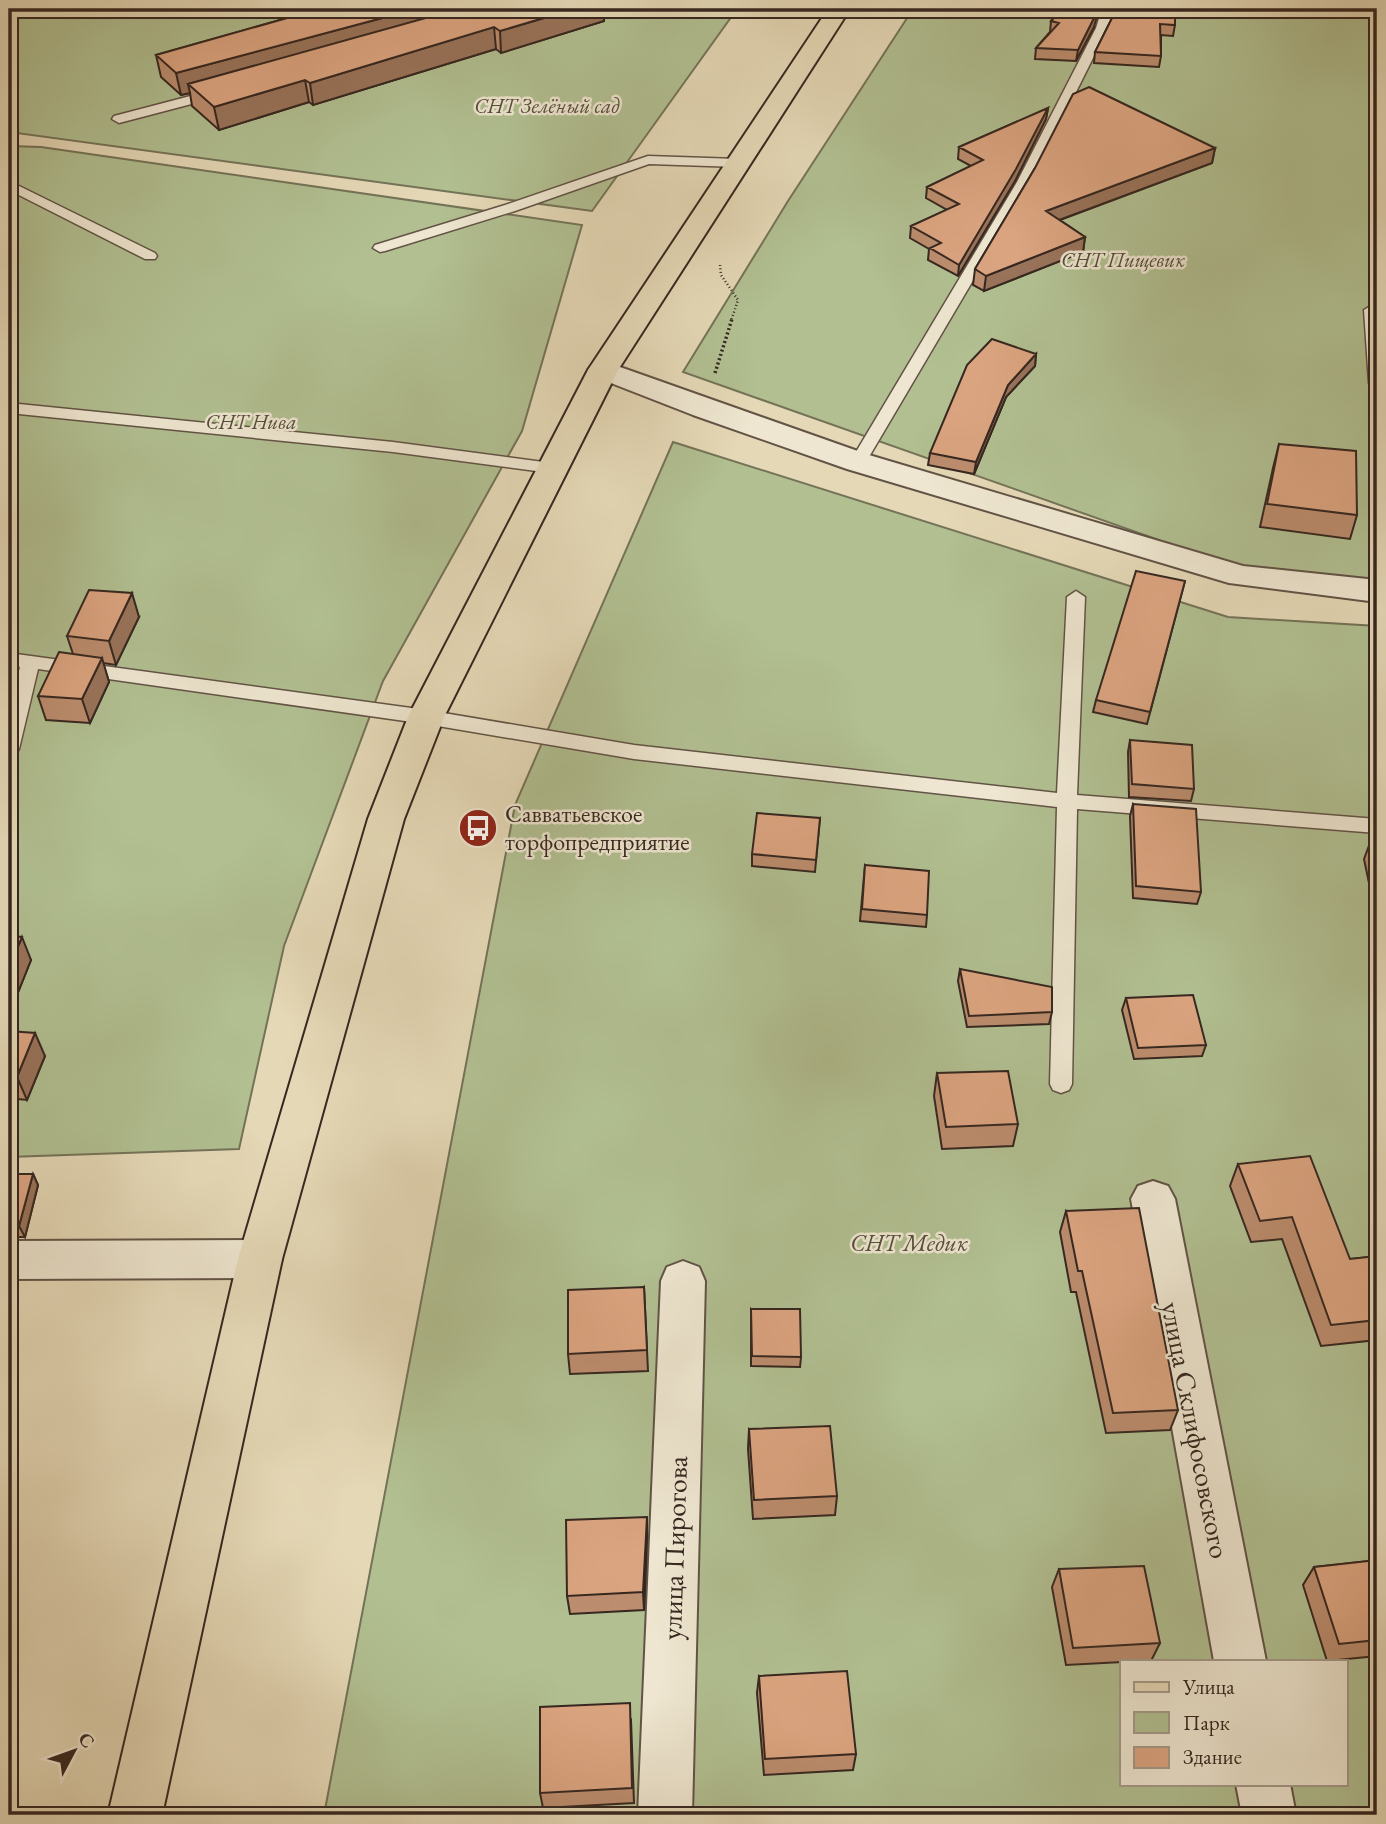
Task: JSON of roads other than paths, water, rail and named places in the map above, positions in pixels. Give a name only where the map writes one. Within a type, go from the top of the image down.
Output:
[{"type":"main road","points":[[135,1815],[260,1259],[386,819],[426,717],[603,370],[839,9]]},
{"type":"street","points":[[603,370],[704,409],[858,462],[1241,576],[1375,587]]},
{"type":"street","name":"улица Склифосовского","points":[[1153,1199],[1240,1660]]},
{"type":"street","points":[[9,1260],[260,1259]]},
{"type":"street","name":"улица Пирогова","points":[[665,1815],[683,1281]]},
{"type":"street","points":[[1263,1786],[1269,1815]]},
{"type":"lane","points":[[858,462],[1024,182],[1102,28],[1108,9]]},
{"type":"lane","points":[[119,119],[227,90]]},
{"type":"lane","points":[[380,248],[510,208],[648,160],[738,163]]},
{"type":"lane","points":[[9,186],[150,256]]},
{"type":"lane","points":[[1372,310],[1377,383]]},
{"type":"lane","points":[[9,408],[393,447],[551,468]]},
{"type":"lane","points":[[1061,1084],[1067,801],[1076,597]]},
{"type":"lane","points":[[9,659],[426,717],[634,752],[1067,801],[1377,826]]},
{"type":"lane","points":[[9,749],[31,662]]},
{"type":"place","name":"Савватьевское торфопредприятие","points":[[478,828]]},
{"type":"park label","name":"СНТ Зелёный сад","points":[[547,106]]},
{"type":"park label","name":"СНТ Пищевик","points":[[1123,260]]},
{"type":"park label","name":"СНТ Нива","points":[[251,422]]},
{"type":"park label","name":"СНТ Медик","points":[[909,1243]]}]
